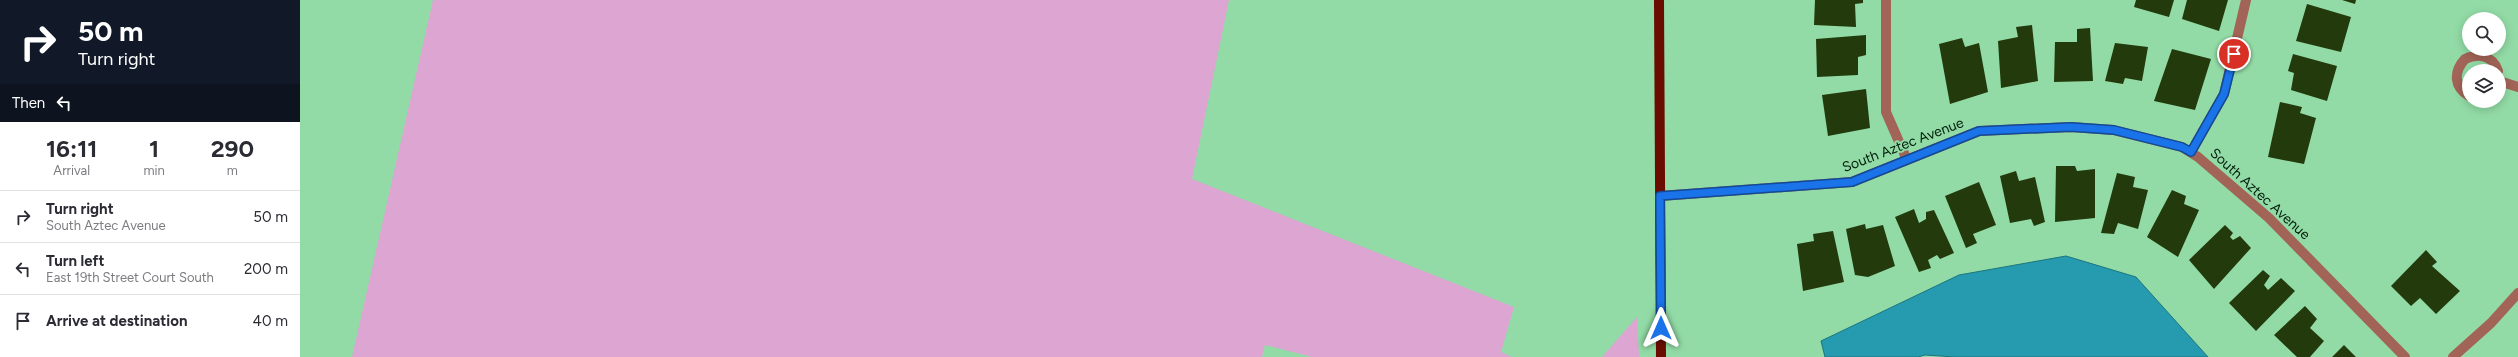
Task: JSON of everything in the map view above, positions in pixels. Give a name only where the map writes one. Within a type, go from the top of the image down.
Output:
[{"type":"main road","points":[[1659,0],[1661,357]]},
{"type":"street","points":[[1886,0],[1886,112],[1907,160]]},
{"type":"street","points":[[2191,152],[2224,94],[2246,0]]},
{"type":"street","points":[[2462,89],[2456,79],[2457,72],[2464,59],[2478,55],[2492,60],[2494,64]]},
{"type":"street","points":[[2506,83],[2518,87]]},
{"type":"street","name":"South Aztec Avenue","points":[[1660,196],[1852,182],[1979,131],[2071,127],[2114,130],[2182,147],[2191,152],[2269,218],[2405,357]]},
{"type":"street","points":[[2454,357],[2491,323],[2518,293]]},
{"type":"shaded area","points":[[433,0],[1229,0],[1192,179],[1514,307],[1501,352],[1512,357],[1312,357],[1265,345],[1262,357],[352,357]]},
{"type":"shaded area","points":[[1637,317],[1639,357],[1602,357]]},
{"type":"water","points":[[2066,256],[2136,277],[2208,357],[1955,357],[1925,355],[1918,357],[1825,357],[1821,341],[1959,275]]},
{"type":"building","points":[[1815,0],[1863,0],[1863,3],[1855,4],[1856,27],[1814,25]]},
{"type":"building","points":[[2136,0],[2174,0],[2169,17],[2134,7]]},
{"type":"building","points":[[2187,0],[2228,0],[2219,31],[2182,19]]},
{"type":"building","points":[[2342,0],[2356,0],[2355,4]]},
{"type":"building","points":[[2307,4],[2351,17],[2341,52],[2296,41]]},
{"type":"building","points":[[2032,25],[2038,81],[2001,88],[1998,41],[2018,37],[2016,27]]},
{"type":"building","points":[[2090,28],[2093,81],[2054,82],[2055,42],[2077,42],[2077,29]]},
{"type":"building","points":[[1866,35],[1866,55],[1858,57],[1858,75],[1817,77],[1816,39]]},
{"type":"building","points":[[1962,38],[1965,47],[1979,43],[1988,92],[1950,104],[1939,44]]},
{"type":"building","points":[[2115,43],[2148,47],[2142,81],[2125,78],[2123,84],[2105,81]]},
{"type":"building","points":[[2172,49],[2211,59],[2195,110],[2154,101]]},
{"type":"building","points":[[2293,54],[2337,66],[2327,101],[2291,90],[2294,73],[2288,71]]},
{"type":"building","points":[[1866,89],[1870,128],[1828,136],[1822,95]]},
{"type":"building","points":[[2280,102],[2302,107],[2300,113],[2316,118],[2304,164],[2268,157]]},
{"type":"building","points":[[2056,166],[2075,166],[2077,171],[2095,169],[2095,218],[2055,222]]},
{"type":"building","points":[[2016,171],[2019,181],[2035,177],[2045,222],[2034,226],[2031,219],[2010,223],[2000,176]]},
{"type":"building","points":[[2117,173],[2135,177],[2133,187],[2148,190],[2138,229],[2118,223],[2114,234],[2101,233]]},
{"type":"building","points":[[1979,182],[1996,225],[1973,234],[1977,243],[1966,248],[1945,196]]},
{"type":"building","points":[[2172,190],[2186,196],[2184,204],[2199,210],[2178,257],[2147,237]]},
{"type":"building","points":[[1914,209],[1919,223],[1926,219],[1926,212],[1934,210],[1954,253],[1940,259],[1937,255],[1928,260],[1931,268],[1919,272],[1895,217]]},
{"type":"building","points":[[1865,224],[1866,229],[1883,225],[1895,266],[1868,277],[1855,275],[1846,229]]},
{"type":"building","points":[[2225,225],[2233,233],[2230,237],[2233,240],[2240,236],[2251,248],[2214,289],[2189,260]]},
{"type":"building","points":[[1833,231],[1844,282],[1803,291],[1797,244],[1814,241],[1813,234]]},
{"type":"building","points":[[2426,250],[2437,262],[2432,266],[2460,291],[2436,314],[2420,298],[2411,306],[2391,286]]},
{"type":"building","points":[[2263,270],[2270,276],[2264,285],[2268,290],[2281,278],[2295,291],[2256,331],[2229,303]]},
{"type":"building","points":[[2305,306],[2317,319],[2310,328],[2324,341],[2310,357],[2297,357],[2274,335]]},
{"type":"building","points":[[2344,345],[2356,357],[2332,357]]},
{"type":"route","points":[[1661,328],[1660,196],[1852,182],[1979,131],[2071,127],[2114,130],[2182,147],[2191,152],[2224,94],[2234,54]]}]
